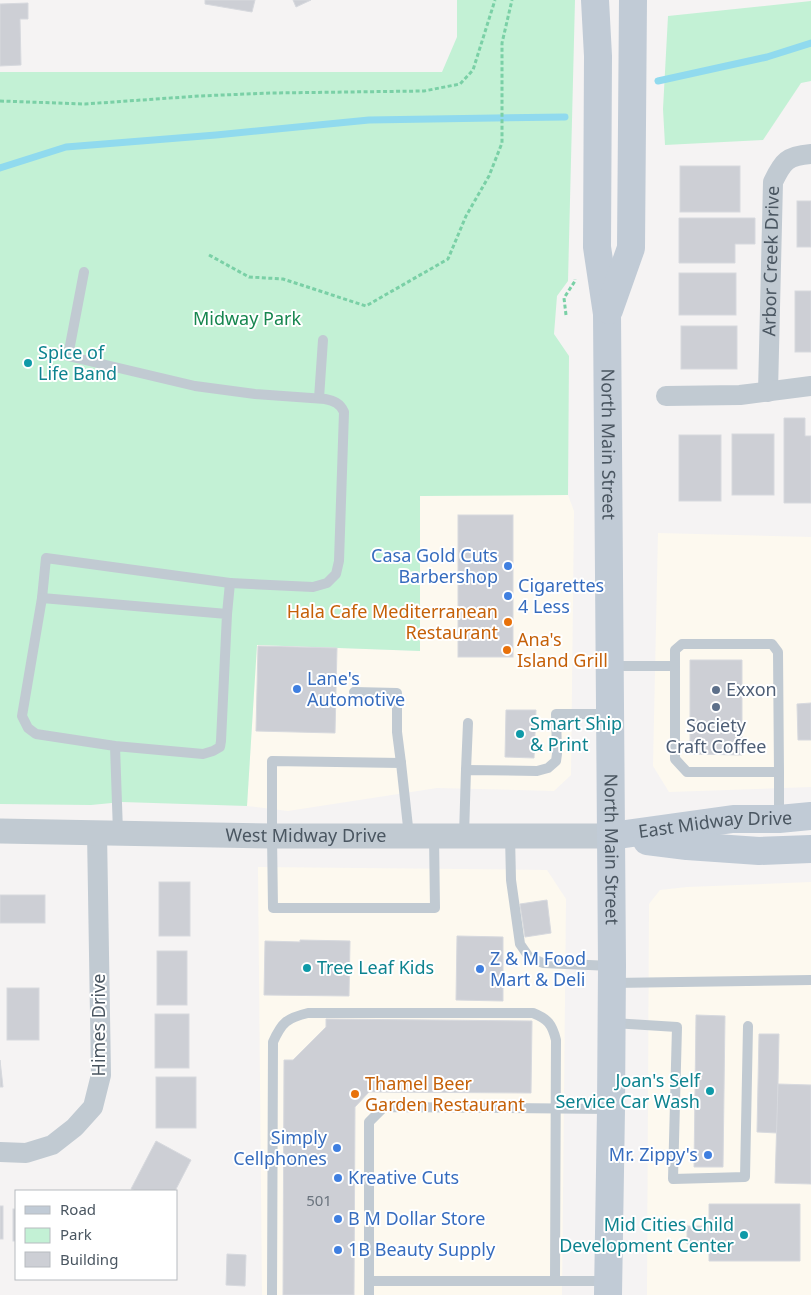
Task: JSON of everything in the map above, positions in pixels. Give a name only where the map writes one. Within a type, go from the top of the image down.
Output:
[{"type":"main road","name":"North Main Street","points":[[595,0],[598,77],[597,247],[607,314],[612,975],[608,1288]]},
{"type":"main road","name":"North Main Street","points":[[607,314],[631,248],[633,0]]},
{"type":"main road","name":"East Midway Drive","points":[[611,836],[733,819],[780,819],[811,816]]},
{"type":"main road","name":"East Midway Drive","points":[[611,836],[687,846],[759,851],[811,849]]},
{"type":"street","name":"Arbor Creek Drive","points":[[768,392],[773,182],[782,165],[795,155],[811,154]]},
{"type":"street","points":[[666,396],[740,395],[811,386]]},
{"type":"street","name":"West Midway Drive","points":[[0,831],[272,836],[611,836]]},
{"type":"street","name":"Himes Drive","points":[[0,1152],[26,1153],[52,1145],[75,1127],[93,1107],[101,1074],[107,833]]},
{"type":"lane","points":[[84,272],[68,356],[195,386],[255,394],[319,398],[335,401],[341,406],[344,412],[339,561],[336,574],[327,583],[313,587],[230,583],[46,558],[42,598],[22,716],[28,728],[36,734],[115,746],[203,754],[220,748],[230,583]]},
{"type":"lane","points":[[319,398],[323,340]]},
{"type":"lane","points":[[42,598],[227,614]]},
{"type":"lane","points":[[779,772],[688,772],[675,759],[674,650],[682,644],[772,644],[778,652],[780,819]]},
{"type":"lane","points":[[610,666],[674,666]]},
{"type":"lane","points":[[354,692],[397,693],[397,732],[409,836]]},
{"type":"lane","points":[[466,770],[537,771],[548,768],[556,761],[556,714],[610,714]]},
{"type":"lane","points":[[464,836],[468,723]]},
{"type":"lane","points":[[107,833],[115,746]]},
{"type":"lane","points":[[401,763],[272,761],[274,908],[435,908],[434,836]]},
{"type":"lane","points":[[510,836],[512,880],[520,944],[529,958],[543,963],[612,975],[811,980]]},
{"type":"lane","points":[[272,1295],[274,1042],[284,1023],[293,1016],[308,1013],[533,1013],[543,1017],[550,1024],[556,1040],[555,1281]]},
{"type":"lane","points":[[612,1022],[677,1027],[673,1179],[745,1177],[748,1026]]},
{"type":"lane","points":[[369,1295],[369,1122],[384,1108],[611,1109]]},
{"type":"lane","points":[[369,1281],[555,1281],[608,1288]]},
{"type":"path","points":[[0,101],[85,104],[271,93],[424,91],[460,84],[473,70],[495,0]]},
{"type":"path","points":[[208,255],[249,277],[283,279],[366,306],[448,259],[466,216],[489,176],[502,144],[502,43],[512,0]]},
{"type":"shaded area","points":[[420,495],[568,495],[574,511],[571,775],[554,791],[437,788],[288,811],[247,806],[257,645],[420,651]]},
{"type":"shaded area","points":[[658,533],[811,537],[811,787],[669,792],[653,766]]},
{"type":"shaded area","points":[[258,867],[547,870],[566,899],[562,1295],[262,1295]]},
{"type":"shaded area","points":[[811,882],[811,1295],[647,1295],[649,904],[660,890],[687,887]]},
{"type":"green space","name":"Midway Park","points":[[457,0],[575,0],[568,281],[557,296],[554,334],[569,356],[568,495],[420,496],[420,651],[257,645],[247,806],[122,802],[91,805],[0,804],[0,72],[442,72],[457,37]]},
{"type":"green space","points":[[811,1],[811,81],[801,83],[763,140],[665,145],[663,109],[668,16]]},
{"type":"building","points":[[205,0],[255,0],[252,12],[205,4]]},
{"type":"building","points":[[293,0],[311,0],[296,7]]},
{"type":"building","points":[[28,3],[28,19],[20,19],[21,65],[0,66],[0,4]]},
{"type":"building","points":[[680,166],[740,166],[740,212],[680,212]]},
{"type":"building","points":[[797,201],[811,201],[811,247],[797,247]]},
{"type":"building","points":[[679,218],[755,218],[755,244],[735,244],[735,263],[679,263]]},
{"type":"building","points":[[679,273],[736,273],[736,315],[679,315]]},
{"type":"building","points":[[795,291],[811,291],[811,352],[795,352]]},
{"type":"building","points":[[681,326],[737,326],[737,369],[681,369]]},
{"type":"building","points":[[784,418],[805,418],[805,436],[811,436],[811,503],[784,503]]},
{"type":"building","points":[[732,434],[774,434],[774,495],[732,495]]},
{"type":"building","points":[[679,435],[721,435],[721,501],[679,501]]},
{"type":"building","points":[[458,515],[513,515],[513,657],[458,657]]},
{"type":"building","name":"Lane's Automotive","points":[[258,646],[337,648],[335,733],[256,731]]},
{"type":"building","name":"Society Craft Coffee","points":[[690,660],[742,660],[742,755],[690,754]]},
{"type":"building","points":[[811,703],[811,740],[798,740],[797,704]]},
{"type":"building","name":"Smart Ship & Print","points":[[506,710],[536,710],[534,758],[505,757]]},
{"type":"building","points":[[159,882],[190,882],[190,936],[159,936]]},
{"type":"building","points":[[0,895],[45,895],[45,923],[0,923]]},
{"type":"building","points":[[547,900],[551,933],[525,937],[520,904]]},
{"type":"building","name":"Z & M Food Mart & Deli","points":[[457,936],[503,937],[503,1001],[456,1000]]},
{"type":"building","name":"Tree Leaf Kids","points":[[300,940],[350,941],[349,996],[264,995],[265,941],[300,942]]},
{"type":"building","points":[[157,951],[187,951],[187,1005],[157,1005]]},
{"type":"building","points":[[7,988],[39,988],[39,1040],[7,1040]]},
{"type":"building","points":[[155,1014],[189,1014],[189,1068],[155,1068]]},
{"type":"building","name":"Joan's Self Service Car Wash","points":[[696,1015],[725,1016],[723,1167],[694,1167]]},
{"type":"building","points":[[326,1019],[532,1021],[531,1093],[369,1092],[355,1107],[354,1295],[283,1295],[284,1060],[293,1060],[326,1027]]},
{"type":"building","points":[[759,1034],[779,1034],[777,1133],[757,1132]]},
{"type":"building","points":[[0,1060],[3,1087],[0,1087]]},
{"type":"building","points":[[156,1077],[196,1077],[196,1128],[156,1128]]},
{"type":"building","points":[[778,1084],[811,1085],[811,1184],[775,1183]]},
{"type":"building","points":[[156,1141],[191,1160],[176,1190],[131,1189]]},
{"type":"building","name":"Mid Cities Child Development Center","points":[[709,1204],[800,1204],[800,1261],[709,1261],[709,1244],[687,1244],[687,1226],[709,1226]]},
{"type":"building","points":[[0,1206],[3,1206],[3,1239],[0,1239]]},
{"type":"building","points":[[13,1209],[15,1209],[15,1241],[13,1241]]},
{"type":"building","points":[[227,1254],[246,1255],[245,1286],[226,1285]]},
{"type":"waterway","points":[[658,81],[767,57],[811,43]]},
{"type":"waterway","points":[[0,168],[66,147],[369,120],[565,117]]},
{"type":"place","name":"Spice of Life Band","points":[[28,363]]},
{"type":"place","name":"Casa Gold Cuts Barbershop","points":[[508,566]]},
{"type":"place","name":"Cigarettes 4 Less","points":[[508,596]]},
{"type":"place","name":"Hala Cafe Mediterranean Restaurant","points":[[508,622]]},
{"type":"place","name":"Ana's Island Grill","points":[[507,650]]},
{"type":"place","name":"Lane's Automotive","points":[[297,689]]},
{"type":"place","name":"Exxon","points":[[716,690]]},
{"type":"place","name":"Society Craft Coffee","points":[[716,707]]},
{"type":"place","name":"Smart Ship & Print","points":[[520,734]]},
{"type":"place","name":"Tree Leaf Kids","points":[[307,968]]},
{"type":"place","name":"Z & M Food Mart & Deli","points":[[480,969]]},
{"type":"place","name":"Joan's Self Service Car Wash","points":[[710,1091]]},
{"type":"place","name":"Thamel Beer Garden Restaurant","points":[[355,1094]]},
{"type":"place","name":"Simply Cellphones","points":[[337,1148]]},
{"type":"place","name":"Mr. Zippy's","points":[[708,1155]]},
{"type":"place","name":"Kreative Cuts","points":[[338,1178]]},
{"type":"place","name":"B M Dollar Store","points":[[338,1219]]},
{"type":"place","name":"Mid Cities Child Development Center","points":[[744,1235]]},
{"type":"place","name":"1B Beauty Supply","points":[[338,1250]]}]
